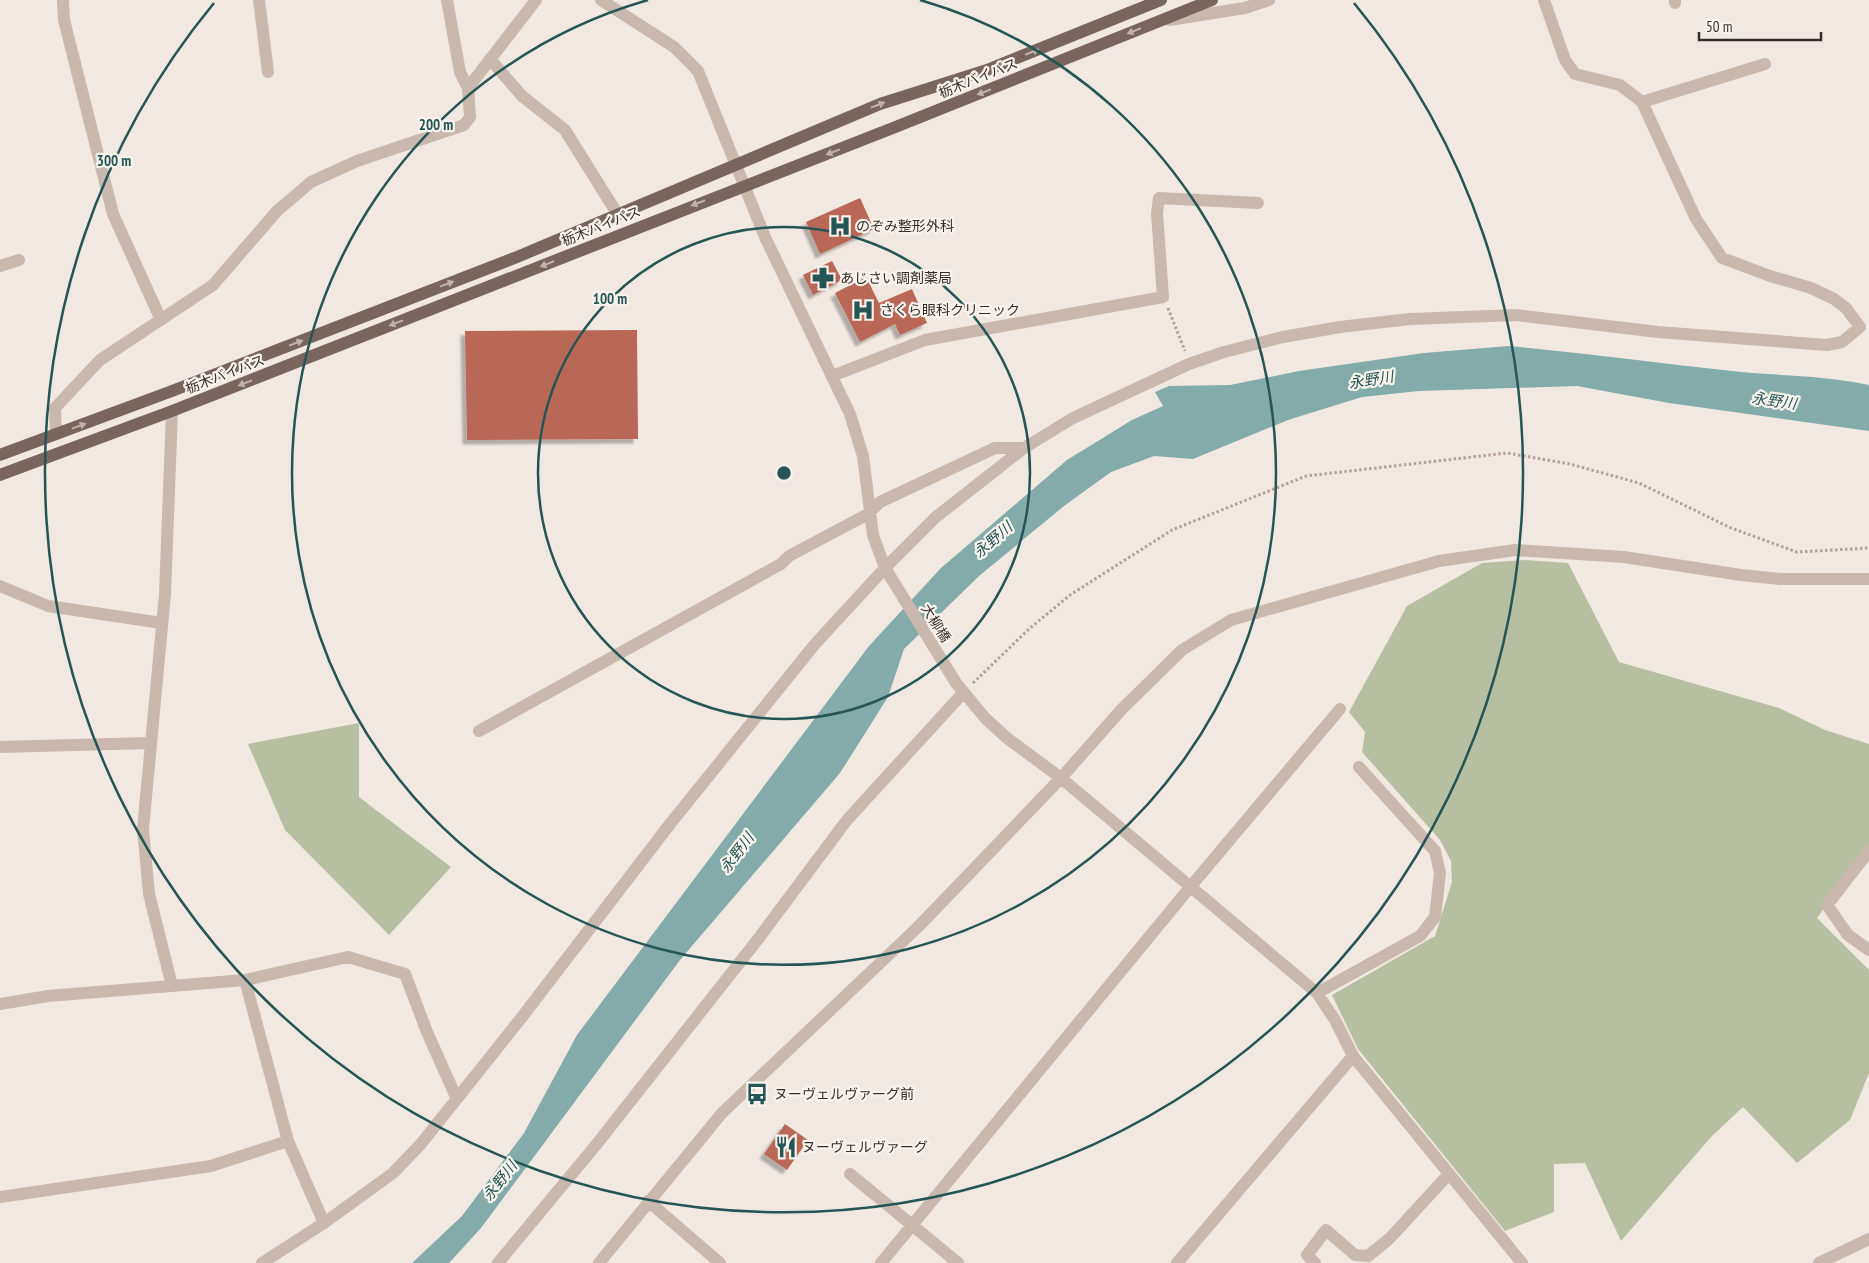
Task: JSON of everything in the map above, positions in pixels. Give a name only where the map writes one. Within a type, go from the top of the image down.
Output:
[{"type":"main road","name":"栃木バイパス","points":[[0,455],[182,388],[618,215],[880,104],[987,70],[1161,0]]},
{"type":"main road","name":"栃木バイパス","points":[[0,475],[172,411],[898,126],[1212,0]]},
{"type":"street","points":[[63,0],[69,38],[113,214],[161,320]]},
{"type":"street","points":[[259,0],[268,72]]},
{"type":"street","points":[[56,434],[55,408],[100,360],[213,285],[276,211],[311,182],[357,161],[464,125],[470,117],[468,88],[460,72],[447,0]]},
{"type":"street","points":[[468,88],[536,0]]},
{"type":"street","name":"大柳橋","points":[[601,0],[674,47],[689,59],[698,71],[708,91],[744,186],[858,435],[865,471],[868,514],[873,535],[887,573],[960,688],[1007,738],[1061,778],[1317,993],[1335,1020],[1353,1056],[1522,1263]]},
{"type":"street","points":[[1156,22],[1245,8],[1269,0]]},
{"type":"street","points":[[262,1263],[324,1223],[393,1173],[420,1145],[522,1018],[604,909],[758,712],[815,644],[887,573],[936,517],[1024,448],[1073,418],[1189,364],[1224,352],[1292,335],[1349,326],[1453,316],[1516,315],[1658,332],[1827,345],[1842,342],[1860,327],[1846,308],[1834,299],[1811,288],[1770,276],[1722,258],[1696,219],[1642,102],[1620,86],[1575,74],[1565,60],[1544,0]]},
{"type":"street","points":[[490,58],[522,96],[565,130],[618,215]]},
{"type":"street","points":[[1642,102],[1765,64]]},
{"type":"street","points":[[832,376],[926,340],[1163,297],[1157,213],[1159,198],[1258,203]]},
{"type":"street","points":[[0,266],[19,260]]},
{"type":"street","points":[[172,411],[162,623],[143,829],[149,894],[172,986]]},
{"type":"street","points":[[479,731],[781,564],[789,556],[868,514],[880,502],[995,448],[1024,448]]},
{"type":"street","points":[[600,1263],[648,1201],[722,1113],[919,926],[1061,778],[1121,710],[1182,650],[1231,620],[1439,561],[1515,550],[1561,551],[1624,557],[1780,579],[1869,579]]},
{"type":"street","points":[[0,586],[48,606],[162,623]]},
{"type":"street","points":[[498,1263],[596,1145],[755,943],[847,820],[960,688]]},
{"type":"street","points":[[881,1263],[1340,708]]},
{"type":"street","points":[[0,747],[150,743]]},
{"type":"street","points":[[1317,993],[1420,936],[1434,917],[1440,872],[1435,851],[1359,767]]},
{"type":"street","points":[[1869,851],[1827,905],[1848,935],[1869,950]]},
{"type":"street","points":[[0,1004],[48,996],[245,980],[348,957],[405,974],[427,1032],[456,1098]]},
{"type":"street","points":[[245,980],[288,1141],[324,1223]]},
{"type":"street","points":[[1178,1263],[1353,1056]]},
{"type":"street","points":[[0,1197],[211,1166],[288,1141]]},
{"type":"street","points":[[850,1174],[958,1263]]},
{"type":"street","points":[[1315,1263],[1307,1255],[1326,1230],[1355,1255],[1368,1256],[1389,1239],[1449,1174]]},
{"type":"street","points":[[648,1201],[720,1263]]},
{"type":"street","points":[[1819,1263],[1869,1238]]},
{"type":"path","points":[[1163,297],[1189,364]]},
{"type":"path","points":[[960,688],[1070,594],[1172,530],[1306,476],[1507,453],[1570,464],[1638,483],[1731,528],[1797,552],[1869,548]]},
{"type":"green space","points":[[1525,560],[1568,563],[1619,662],[1779,708],[1825,730],[1869,744],[1869,845],[1817,918],[1869,970],[1869,1073],[1850,1120],[1797,1163],[1743,1107],[1711,1137],[1621,1241],[1585,1163],[1554,1164],[1554,1212],[1505,1231],[1358,1049],[1332,995],[1435,936],[1452,882],[1451,861],[1440,840],[1362,752],[1365,732],[1349,712],[1407,606],[1482,563]]},
{"type":"green space","points":[[359,723],[359,797],[451,867],[389,935],[285,830],[248,744]]},
{"type":"water","name":"永野川","points":[[1509,346],[1732,371],[1818,377],[1869,385],[1869,431],[1669,403],[1577,386],[1419,391],[1362,397],[1288,420],[1193,459],[1154,456],[1111,472],[1064,506],[979,576],[904,649],[888,697],[840,773],[680,960],[481,1228],[449,1263],[412,1263],[462,1216],[524,1133],[577,1035],[869,646],[941,568],[1067,460],[1132,420],[1163,406],[1155,392],[1169,386],[1230,385],[1299,371],[1424,353]]},
{"type":"building","name":"のぞみ整形外科","points":[[860,198],[874,229],[820,254],[806,222]]},
{"type":"building","name":"あじさい調剤薬局","points":[[832,261],[842,280],[813,295],[803,275]]},
{"type":"building","name":"さくら眼科クリニック","points":[[866,277],[879,303],[912,289],[927,323],[900,335],[895,324],[860,342],[835,293]]},
{"type":"building","points":[[637,330],[638,439],[467,440],[465,331]]},
{"type":"building","name":"ヌーヴェルヴァーグ","points":[[785,1124],[808,1140],[787,1170],[764,1154]]},
{"type":"place","name":"のぞみ整形外科","points":[[840,226]]},
{"type":"place","name":"あじさい調剤薬局","points":[[823,278]]},
{"type":"place","name":"さくら眼科クリニック","points":[[863,310]]},
{"type":"place","name":"ヌーヴェルヴァーグ前","points":[[757,1094]]},
{"type":"place","name":"ヌーヴェルヴァーグ","points":[[786,1147]]}]
